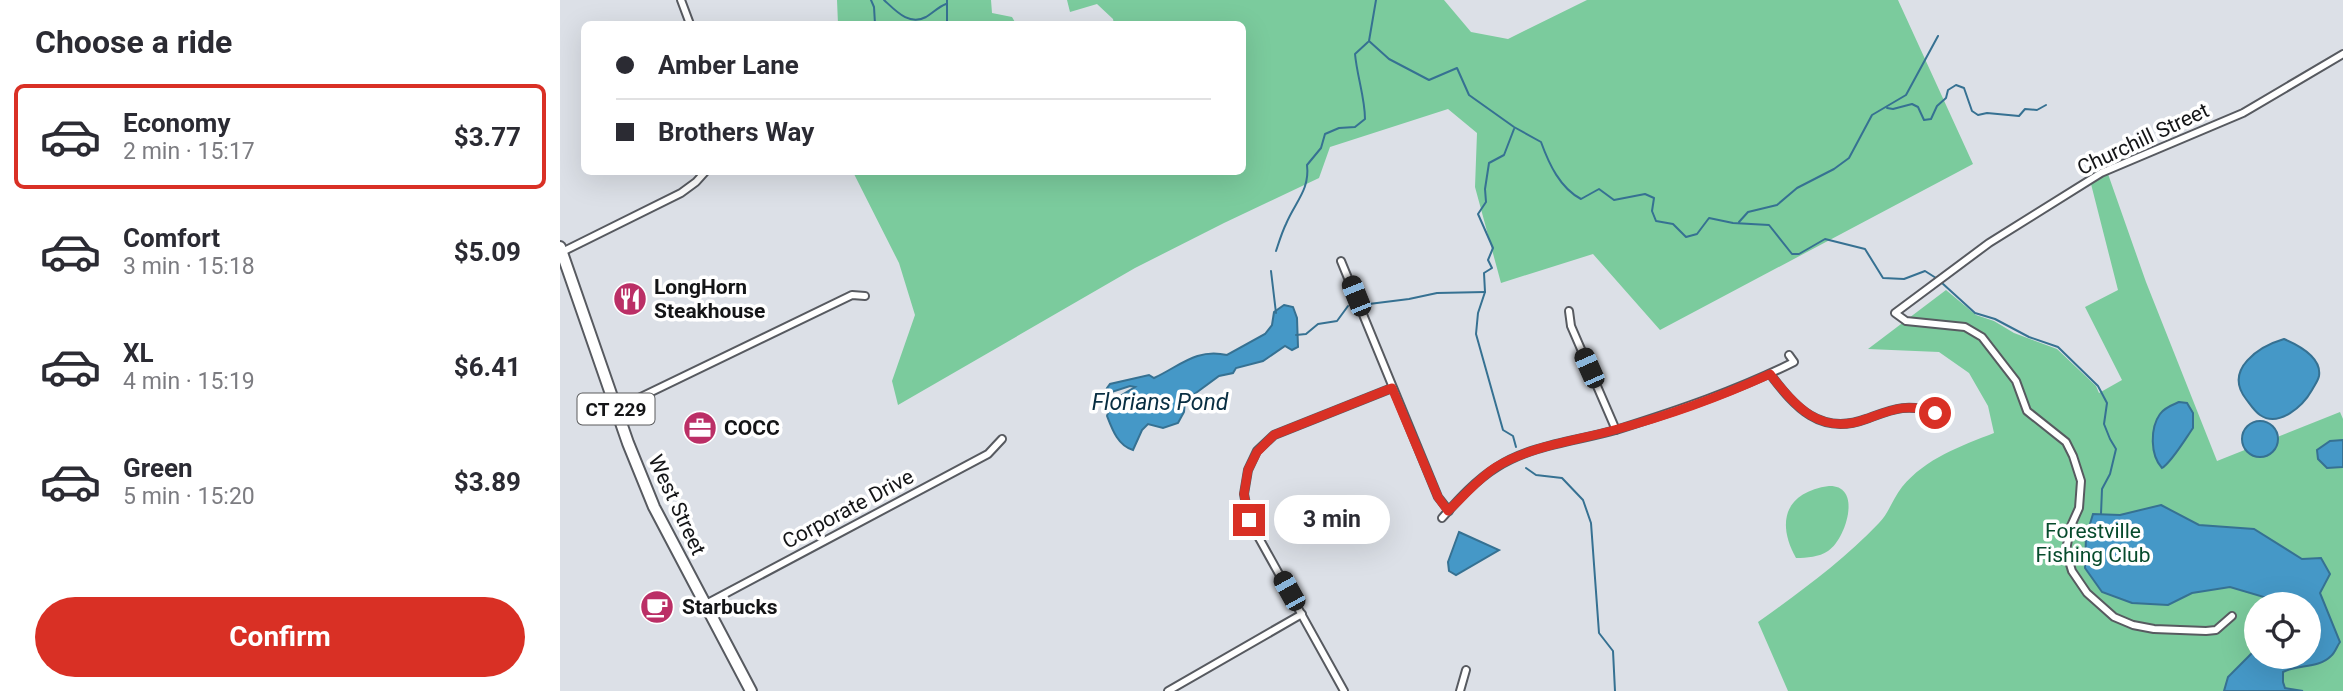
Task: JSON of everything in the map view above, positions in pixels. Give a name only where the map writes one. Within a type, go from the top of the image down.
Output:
[{"type":"main road","name":"West Street","points":[[561,249],[616,409],[654,507],[751,691]]},
{"type":"street","points":[[681,0],[689,21]]},
{"type":"street","name":"Churchill Street","points":[[2232,616],[2216,629],[2206,631],[2154,629],[2133,625],[2114,617],[2087,593],[2072,571],[2066,551],[2070,528],[2079,508],[2081,481],[2066,442],[2027,411],[2016,381],[1982,337],[1965,327],[1906,321],[1895,313],[1989,243],[2101,173],[2243,113],[2343,54]]},
{"type":"street","points":[[561,249],[681,193],[702,175]]},
{"type":"street","points":[[1341,261],[1438,497],[1448,511]]},
{"type":"street","points":[[616,409],[852,295],[864,296]]},
{"type":"street","points":[[1570,311],[1571,326],[1616,430]]},
{"type":"street","points":[[1442,518],[1480,479],[1514,458],[1616,430],[1723,395],[1794,362],[1789,355]]},
{"type":"street","points":[[1770,374],[1791,402],[1811,418],[1834,424],[1862,421],[1907,407],[1935,413]]},
{"type":"street","points":[[1343,691],[1249,520],[1244,494],[1248,470],[1257,452],[1274,435],[1392,388]]},
{"type":"street","name":"Corporate Drive","points":[[706,604],[988,454],[1002,439]]},
{"type":"street","points":[[1168,691],[1302,614]]},
{"type":"street","points":[[1460,691],[1466,670]]},
{"type":"green space","points":[[837,0],[991,0],[992,13],[1012,17],[1014,21],[838,21]]},
{"type":"green space","points":[[1067,0],[1444,0],[1471,32],[1508,39],[1587,0],[1898,0],[1973,164],[1660,330],[1593,254],[1501,283],[1475,187],[1477,133],[1448,109],[1330,147],[1319,178],[1135,268],[898,405],[892,381],[915,315],[899,263],[855,175],[1246,175],[1246,21],[1113,21],[1097,4],[1070,12]]},
{"type":"green space","name":"Forestville Fishing Club","points":[[2108,174],[2146,282],[2217,461],[2340,412],[2343,419],[2343,691],[1788,691],[1758,622],[1821,576],[1865,537],[1882,519],[1902,487],[1922,468],[1945,454],[1994,433],[1988,406],[1969,373],[1939,352],[1868,349],[1946,290],[1976,315],[2057,349],[2096,386],[2099,393],[2122,380],[2085,307],[2118,290],[2091,184]]},
{"type":"green space","points":[[1829,486],[1839,488],[1846,494],[1848,514],[1841,536],[1835,545],[1824,553],[1796,558],[1787,532],[1788,511],[1802,495]]},
{"type":"water","name":"Florians Pond","points":[[1284,305],[1293,307],[1297,318],[1298,347],[1292,350],[1285,346],[1263,361],[1219,376],[1185,401],[1184,412],[1178,423],[1163,428],[1148,424],[1142,430],[1133,450],[1119,441],[1107,416],[1112,401],[1135,387],[1112,392],[1107,388],[1110,384],[1149,375],[1154,378],[1197,356],[1216,353],[1227,355],[1265,334],[1272,325],[1274,312]]},
{"type":"water","points":[[2284,339],[2302,348],[2313,358],[2319,369],[2319,376],[2308,396],[2297,408],[2282,417],[2267,418],[2258,413],[2246,399],[2240,388],[2239,378],[2247,360],[2255,353]]},
{"type":"water","points":[[2179,402],[2187,403],[2193,413],[2193,428],[2174,456],[2162,468],[2153,449],[2154,427],[2162,412]]},
{"type":"water","points":[[2260,421],[2273,426],[2278,439],[2273,452],[2260,457],[2247,452],[2242,439],[2247,426]]},
{"type":"water","points":[[2343,440],[2343,467],[2327,468],[2318,459],[2317,450],[2330,441]]},
{"type":"water","points":[[2161,505],[2199,525],[2254,529],[2302,559],[2321,558],[2330,574],[2321,592],[2247,592],[2230,587],[2192,593],[2168,605],[2132,603],[2102,592],[2085,568],[2086,537],[2093,514],[2120,515]]},
{"type":"water","points":[[1459,532],[1499,550],[1456,575],[1449,571],[1448,562]]},
{"type":"water","points":[[2321,595],[2340,642],[2326,660],[2321,662]]},
{"type":"water","points":[[2244,661],[2244,669],[2292,669],[2283,672],[2285,688],[2303,691],[2224,691],[2228,677]]},
{"type":"waterway","points":[[871,0],[875,21]]},
{"type":"waterway","points":[[884,0],[903,16],[914,20],[926,17],[946,4]]},
{"type":"waterway","points":[[947,0],[947,21]]},
{"type":"waterway","points":[[1376,0],[1369,41],[1389,59],[1429,80],[1457,68],[1469,95],[1514,127],[1541,142],[1561,182],[1581,199],[1599,189],[1614,200],[1645,194],[1654,198],[1652,211],[1656,221],[1673,224],[1686,237],[1697,234],[1709,218],[1733,223],[1769,225],[1792,254],[1799,254],[1825,239],[1865,249],[1883,278],[1904,279],[1925,271],[1936,278]]},
{"type":"waterway","points":[[1739,222],[1748,212],[1777,205],[1797,188],[1849,158],[1872,115],[1906,95],[1938,36]]},
{"type":"waterway","points":[[1276,251],[1304,189],[1307,165],[1321,148],[1325,134],[1339,128],[1355,127],[1365,119],[1355,54],[1368,42]]},
{"type":"waterway","points":[[1887,108],[1912,104],[1918,107],[1924,120],[1931,119],[1937,106],[1946,98],[1948,90],[1956,85],[1964,88],[1972,111],[1978,115],[1987,113],[2019,116],[2025,109],[2037,110],[2046,105]]},
{"type":"waterway","points":[[1514,129],[1504,155],[1489,163],[1486,202],[1478,214],[1493,248],[1488,260],[1492,268],[1484,273],[1485,292],[1478,313],[1476,334],[1503,430],[1513,436],[1516,447]]},
{"type":"waterway","points":[[1271,271],[1276,313]]},
{"type":"waterway","points":[[1942,283],[1975,313],[2058,347],[2098,386],[2107,403],[2104,424],[2116,449],[2110,474],[2102,489],[2101,514]]},
{"type":"waterway","points":[[1369,304],[1437,293],[1485,292]]},
{"type":"waterway","points":[[1296,335],[1306,334],[1318,324],[1337,321],[1348,306]]},
{"type":"waterway","points":[[1526,468],[1536,475],[1562,478],[1583,500],[1591,523],[1599,633],[1613,651],[1615,691]]},
{"type":"place","name":"LongHorn Steakhouse","points":[[630,299]]},
{"type":"place","name":"COCC","points":[[700,428]]},
{"type":"place","name":"Starbucks","points":[[657,607]]},
{"type":"route","points":[[1249,520],[1244,494],[1248,470],[1257,452],[1274,435],[1392,388],[1438,497],[1448,511],[1480,479],[1514,458],[1616,430],[1723,395],[1770,374],[1791,402],[1811,418],[1834,424],[1862,421],[1907,407],[1935,413]]}]
